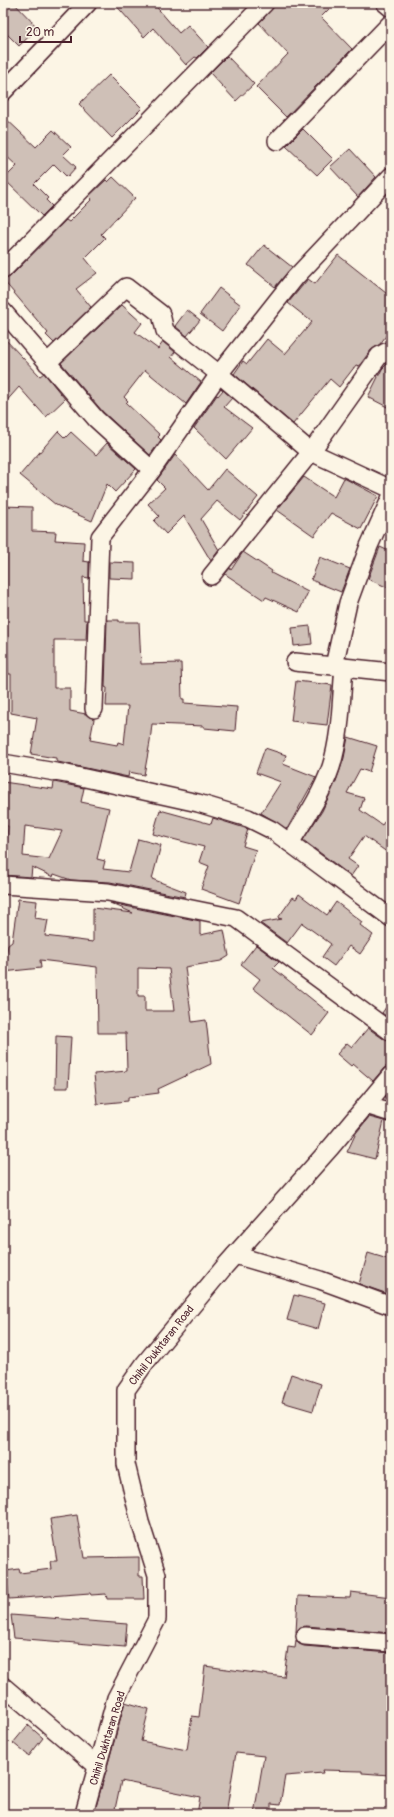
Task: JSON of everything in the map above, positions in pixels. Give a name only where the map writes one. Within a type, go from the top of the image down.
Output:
[{"type":"street","points":[[3,92],[88,3]]},
{"type":"street","points":[[3,270],[265,3]]},
{"type":"street","points":[[385,3],[391,8]]},
{"type":"street","points":[[277,141],[391,23]]},
{"type":"street","points":[[94,709],[100,537],[152,470],[220,374],[295,278],[391,176]]},
{"type":"street","points":[[47,363],[126,287],[161,314],[165,331],[220,374],[311,452],[391,489]]},
{"type":"street","points":[[3,311],[96,419],[152,470]]},
{"type":"street","points":[[211,576],[311,452],[379,356],[386,352],[391,353]]},
{"type":"street","points":[[290,843],[312,807],[331,768],[337,736],[339,667],[353,589],[369,546],[391,497]]},
{"type":"street","points":[[295,662],[391,672]]},
{"type":"street","points":[[3,763],[68,774],[225,810],[254,821],[272,830],[391,918]]},
{"type":"street","points":[[3,885],[108,892],[236,918],[391,1032]]},
{"type":"street","name":"Chihil Dukhtaran Road","points":[[84,1814],[116,1698],[157,1619],[157,1575],[140,1522],[126,1464],[126,1390],[145,1363],[235,1255],[391,1075]]},
{"type":"street","points":[[366,1105],[391,1113]]},
{"type":"street","points":[[235,1255],[320,1280],[391,1306]]},
{"type":"street","points":[[305,1636],[391,1643]]},
{"type":"street","points":[[3,1686],[98,1767]]},
{"type":"building","points":[[11,3],[14,3],[38,28],[19,46],[3,30],[3,10]]},
{"type":"building","points":[[114,3],[153,3],[179,33],[188,25],[208,47],[197,58],[195,57],[186,65],[153,28],[144,37]]},
{"type":"building","points":[[277,3],[335,3],[321,17],[352,49],[286,117],[256,87],[288,54],[259,23]]},
{"type":"building","points":[[227,56],[254,84],[236,101],[210,73]]},
{"type":"building","points":[[109,75],[142,108],[112,138],[79,104]]},
{"type":"building","points":[[3,116],[36,147],[53,130],[71,147],[63,155],[76,167],[67,177],[54,164],[34,184],[48,198],[46,200],[52,206],[42,216],[4,179],[17,166],[3,153]]},
{"type":"building","points":[[303,129],[333,159],[317,175],[286,146]]},
{"type":"building","points":[[350,149],[376,177],[358,197],[330,167]]},
{"type":"building","points":[[113,177],[135,198],[101,234],[105,238],[85,258],[97,273],[76,289],[91,307],[54,343],[46,335],[48,333],[3,280],[10,277],[66,220],[69,222],[92,199],[89,196],[106,180],[108,182]]},
{"type":"building","points":[[264,245],[292,267],[275,287],[248,265]]},
{"type":"building","points":[[338,255],[391,297],[391,329],[380,344],[371,350],[359,366],[356,365],[339,387],[330,379],[293,424],[234,374],[243,361],[247,364],[267,339],[285,354],[312,322],[288,303],[308,279],[315,284]]},
{"type":"building","points":[[219,288],[241,305],[222,331],[200,314]]},
{"type":"building","points":[[122,305],[142,323],[135,332],[158,349],[163,342],[175,352],[171,357],[201,382],[186,404],[145,370],[124,397],[128,401],[126,403],[160,435],[158,437],[161,440],[150,455],[103,412],[61,363]]},
{"type":"building","points":[[187,310],[200,320],[187,336],[175,326]]},
{"type":"building","points":[[3,337],[40,376],[44,373],[65,399],[46,417],[19,387],[3,405]]},
{"type":"building","points":[[388,363],[391,363],[391,409],[368,397],[382,369]]},
{"type":"building","points":[[223,390],[232,398],[224,407],[252,428],[226,459],[194,428],[217,395],[218,396]]},
{"type":"building","points":[[58,431],[65,438],[71,432],[96,455],[107,443],[136,469],[115,492],[107,484],[92,521],[56,505],[20,475]]},
{"type":"building","points":[[175,455],[208,490],[225,469],[258,497],[240,520],[217,501],[201,519],[219,550],[211,561],[184,516],[166,534],[154,521],[159,516],[148,504],[165,488],[157,480]]},
{"type":"building","points":[[304,477],[334,497],[344,478],[378,496],[361,529],[331,513],[314,536],[277,510]]},
{"type":"building","points":[[3,506],[32,507],[32,531],[56,532],[55,540],[84,542],[83,561],[89,562],[89,578],[83,577],[84,620],[87,620],[86,640],[54,640],[54,688],[70,688],[70,711],[86,714],[94,719],[90,740],[117,745],[118,742],[124,744],[128,706],[106,706],[107,688],[105,687],[107,620],[119,620],[119,622],[139,622],[141,664],[181,663],[182,699],[184,699],[184,703],[237,707],[235,731],[204,728],[204,726],[152,724],[144,775],[129,772],[128,777],[58,762],[56,761],[56,758],[31,754],[37,718],[11,713],[11,674],[8,674],[6,623],[6,557],[3,557]]},
{"type":"building","points":[[380,547],[391,552],[391,589],[368,579]]},
{"type":"building","points":[[243,552],[272,571],[271,573],[308,592],[299,612],[266,597],[264,600],[225,574],[230,568],[231,570]]},
{"type":"building","points":[[320,557],[350,569],[341,592],[311,580]]},
{"type":"building","points":[[109,562],[135,563],[135,579],[109,578]]},
{"type":"building","points":[[310,626],[312,644],[294,646],[292,628]]},
{"type":"building","points":[[296,681],[332,685],[327,725],[291,721]]},
{"type":"building","points":[[348,737],[377,746],[369,772],[360,769],[347,793],[364,798],[360,810],[382,825],[391,812],[391,855],[364,836],[348,859],[358,866],[351,876],[303,840],[322,811],[336,781],[344,758]]},
{"type":"building","points":[[265,748],[286,755],[283,764],[316,777],[287,829],[261,813],[281,782],[256,773]]},
{"type":"building","points":[[3,782],[53,789],[54,782],[84,788],[81,802],[109,808],[97,859],[105,861],[103,869],[129,872],[138,839],[161,845],[152,879],[186,892],[185,897],[110,882],[71,880],[54,874],[53,877],[32,867],[31,877],[4,875],[8,826],[3,826]],"holes":[[[25,826],[62,831],[49,859],[23,856]]]},
{"type":"building","points":[[160,810],[211,824],[213,818],[248,829],[243,846],[256,850],[239,903],[201,889],[209,866],[199,862],[204,847],[153,834]]},
{"type":"building","points":[[299,894],[327,915],[336,902],[362,922],[360,925],[373,935],[360,954],[349,946],[334,966],[322,957],[331,944],[302,923],[287,943],[260,923],[282,919],[278,918],[293,897],[296,899]]},
{"type":"building","points":[[18,899],[37,901],[35,918],[48,920],[45,936],[93,942],[93,908],[133,913],[110,903],[200,921],[200,935],[224,930],[229,956],[221,961],[185,967],[192,1022],[206,1020],[211,1064],[158,1089],[159,1093],[128,1097],[128,1101],[97,1104],[94,1074],[127,1071],[126,1033],[98,1033],[97,967],[40,960],[41,968],[3,972],[8,945],[12,942]],"holes":[[[138,968],[169,969],[174,1011],[145,1011],[145,996],[138,996]]]},
{"type":"building","points":[[256,945],[279,962],[273,968],[329,1013],[312,1035],[253,988],[260,979],[241,964]]},
{"type":"building","points":[[391,1000],[391,1020],[382,1013]]},
{"type":"building","points":[[368,1028],[385,1040],[391,1042],[391,1065],[384,1068],[373,1081],[353,1064],[351,1066],[337,1054],[347,1043],[352,1047]]},
{"type":"building","points":[[56,1036],[71,1037],[68,1088],[55,1088]]},
{"type":"building","points":[[369,1117],[384,1121],[375,1159],[347,1152],[356,1133]]},
{"type":"building","points":[[368,1253],[391,1260],[391,1295],[359,1284]]},
{"type":"building","points":[[294,1295],[325,1303],[318,1329],[287,1320]]},
{"type":"building","points":[[291,1374],[321,1384],[313,1411],[282,1402]]},
{"type":"building","points":[[77,1515],[84,1558],[139,1557],[139,1576],[143,1576],[144,1599],[107,1599],[106,1594],[91,1595],[90,1593],[9,1599],[6,1571],[19,1569],[20,1573],[51,1569],[50,1561],[57,1561],[50,1519]]},
{"type":"building","points":[[351,1592],[391,1597],[391,1633],[306,1626],[300,1627],[296,1632],[298,1596],[350,1598]]},
{"type":"building","points":[[11,1615],[127,1624],[125,1647],[14,1638]]},
{"type":"building","points":[[296,1640],[299,1644],[304,1646],[391,1653],[391,1749],[389,1775],[362,1773],[362,1771],[322,1770],[323,1773],[285,1776],[280,1805],[271,1804],[271,1814],[254,1814],[264,1756],[236,1753],[226,1814],[197,1814],[200,1797],[121,1781],[114,1814],[94,1814],[125,1702],[149,1709],[141,1741],[187,1750],[192,1716],[199,1717],[205,1666],[284,1677],[288,1647],[295,1648]]},
{"type":"building","points":[[28,1725],[43,1738],[29,1756],[13,1743]]}]
